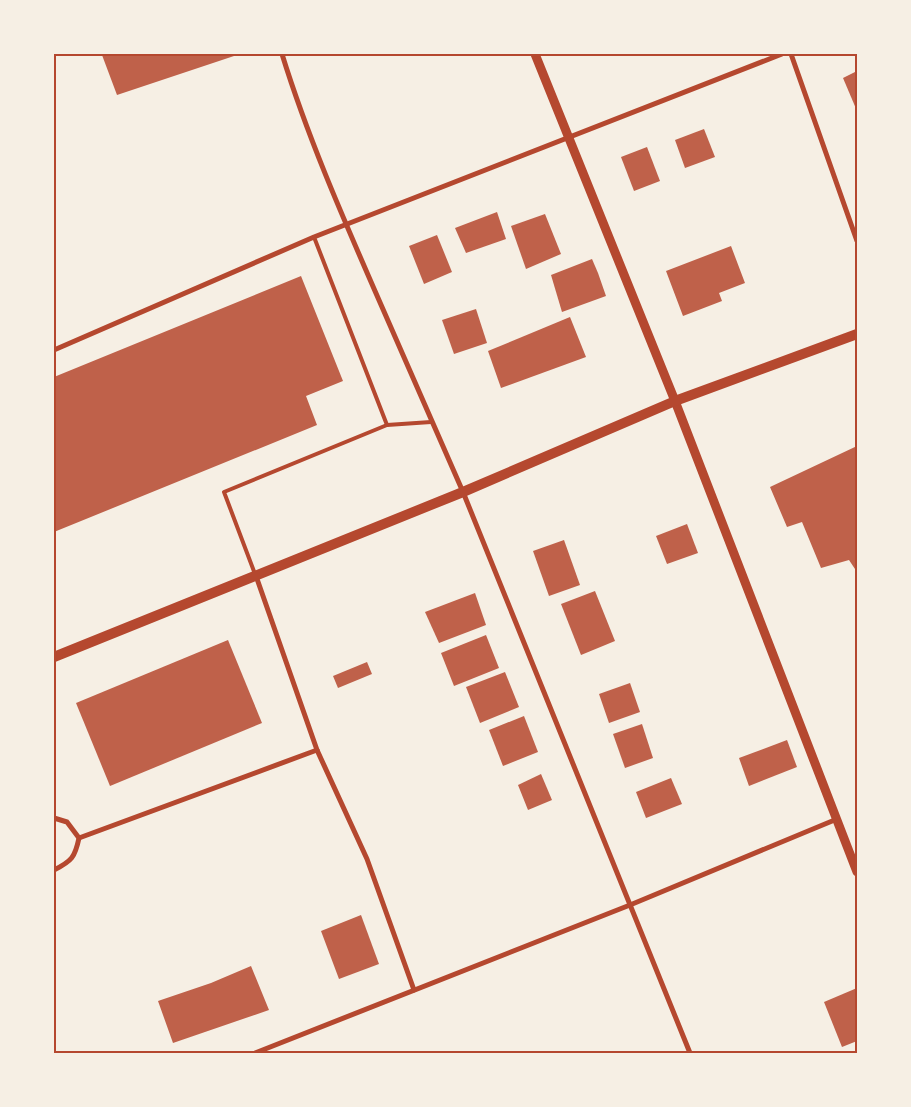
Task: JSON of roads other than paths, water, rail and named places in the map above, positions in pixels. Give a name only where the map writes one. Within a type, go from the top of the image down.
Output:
[{"type":"main road","points":[[54,657],[464,492],[674,401],[857,334]]},
{"type":"street","points":[[282,54],[296,100],[346,224],[464,492],[690,1053]]},
{"type":"street","points":[[535,54],[674,401],[857,872]]},
{"type":"street","points":[[54,350],[314,237],[782,54]]},
{"type":"street","points":[[791,54],[857,241]]},
{"type":"street","points":[[256,576],[317,750],[367,859],[414,990]]},
{"type":"street","points":[[79,838],[317,750]]},
{"type":"street","points":[[54,818],[67,822],[79,838],[76,853],[66,864],[54,870]]},
{"type":"street","points":[[255,1053],[630,905],[837,819]]},
{"type":"lane","points":[[314,237],[387,425]]},
{"type":"lane","points":[[256,576],[224,492],[387,425],[432,422]]}]
